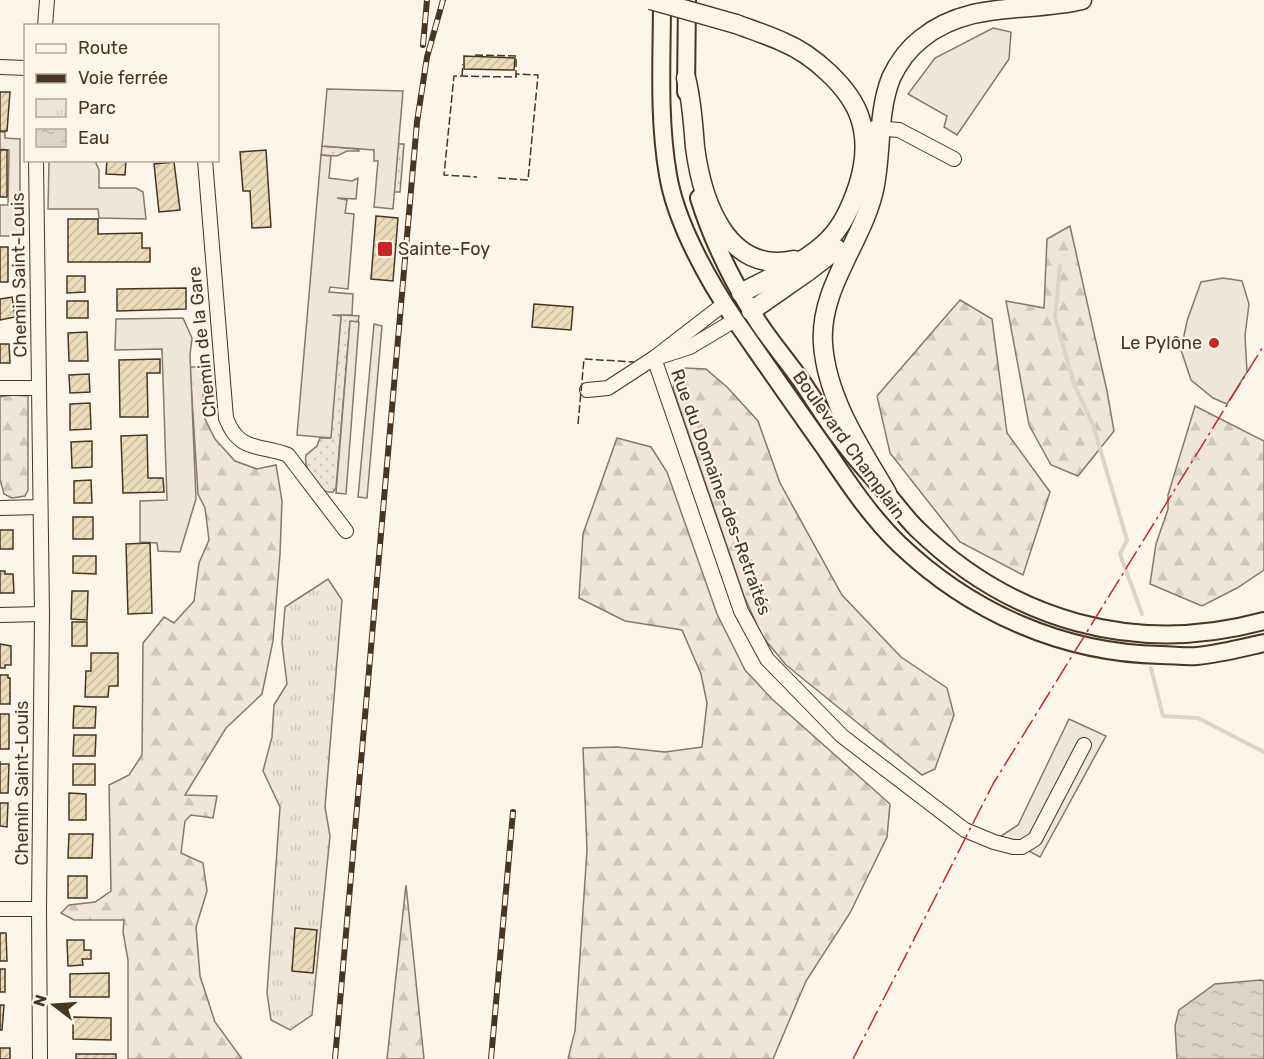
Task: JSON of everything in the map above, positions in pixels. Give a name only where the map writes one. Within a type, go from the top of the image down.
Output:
[{"type":"highway","points":[[651,0],[736,24],[785,42],[807,55],[832,76],[860,117],[864,147],[863,163],[855,194],[840,226],[820,248],[741,293]]},
{"type":"highway","points":[[887,493],[845,422],[826,366],[823,345],[826,312],[834,283],[849,255],[873,193],[885,99],[898,66],[904,55],[935,28],[974,12],[1064,4],[1082,0]]},
{"type":"highway","points":[[686,78],[691,97],[701,178],[713,213],[725,234],[740,250],[760,261],[783,263],[802,259]]},
{"type":"highway","points":[[743,315],[807,273],[837,249],[857,225],[867,208]]},
{"type":"main road","name":"Boulevard Champlain","points":[[662,0],[662,106],[668,177],[686,232],[724,304],[743,315],[801,380],[842,441],[916,528],[957,564],[986,584],[1026,605],[1065,620],[1108,629],[1160,635],[1220,631],[1264,621]]},
{"type":"main road","name":"Boulevard Champlain","points":[[687,0],[686,78],[689,148],[697,193],[716,246],[741,293],[743,315],[864,505],[898,543],[943,582],[977,603],[1010,621],[1060,640],[1143,655],[1196,656],[1264,643]]},
{"type":"main road","points":[[724,304],[741,293]]},
{"type":"street","points":[[0,67],[24,68]]},
{"type":"street","points":[[862,128],[881,127],[900,130],[954,159]]},
{"type":"street","name":"Chemin Saint-Louis","points":[[36,162],[42,614],[40,1059]]},
{"type":"street","name":"Chemin de la Gare","points":[[205,162],[226,418],[235,436],[252,447],[288,454],[346,531]]},
{"type":"street","name":"Rue du Domaine-des-Retraités","points":[[587,390],[608,388],[654,358],[724,304]]},
{"type":"street","name":"Rue du Domaine-des-Retraités","points":[[654,358],[690,347],[743,315]]},
{"type":"street","name":"Rue du Domaine-des-Retraités","points":[[654,358],[741,611],[767,659],[842,736],[965,830],[1013,847],[1022,847],[1035,839],[1084,745]]},
{"type":"street","points":[[0,388],[38,388]]},
{"type":"street","points":[[0,508],[40,507]]},
{"type":"street","points":[[0,615],[42,614]]},
{"type":"street","points":[[0,909],[39,909]]},
{"type":"green space","points":[[398,144],[404,144],[400,192],[394,192]]},
{"type":"green space","points":[[322,146],[358,149],[359,151],[347,151],[337,156],[321,155]]},
{"type":"green space","points":[[1070,226],[1114,431],[1078,476],[1051,465],[1029,425],[1006,301],[1044,308],[1047,239]]},
{"type":"green space","name":"Le Pylône","points":[[1223,278],[1242,281],[1249,304],[1245,336],[1247,372],[1227,404],[1213,398],[1191,380],[1181,350],[1187,321],[1201,282]]},
{"type":"green space","points":[[960,300],[992,319],[1007,433],[1050,492],[1023,575],[960,542],[890,453],[877,396]]},
{"type":"green space","points":[[332,314],[359,316],[358,322],[350,322],[336,488],[333,492],[328,492],[313,480],[307,467],[306,455],[317,446],[320,438],[330,438],[341,317],[332,316]]},
{"type":"green space","points":[[190,367],[201,367],[205,419],[215,439],[235,461],[257,469],[276,465],[282,501],[273,641],[262,694],[226,728],[185,795],[217,796],[213,818],[191,815],[185,821],[181,853],[203,863],[207,891],[196,927],[200,976],[215,1022],[242,1059],[128,1059],[128,960],[123,932],[124,920],[74,920],[61,913],[69,905],[95,902],[111,891],[109,785],[129,775],[142,755],[143,643],[164,617],[174,623],[194,601],[199,563],[209,540],[205,508],[198,494]]},
{"type":"green space","points":[[682,368],[706,369],[728,388],[758,421],[780,483],[842,595],[901,657],[947,688],[954,715],[935,769],[922,775],[786,665],[762,636],[744,596],[673,388]]},
{"type":"green space","points":[[28,396],[28,490],[25,496],[12,498],[4,494],[0,479],[0,397]]},
{"type":"green space","points":[[1195,406],[1264,441],[1264,570],[1237,588],[1202,606],[1150,584],[1156,544],[1168,509],[1168,495]]},
{"type":"green space","points":[[617,438],[651,447],[667,472],[717,614],[745,670],[772,699],[890,804],[887,837],[850,913],[806,981],[773,1059],[568,1059],[575,1031],[587,850],[583,748],[617,747],[665,752],[702,747],[707,703],[701,674],[682,630],[625,621],[579,598],[583,534]]},
{"type":"green space","points":[[328,579],[342,600],[325,807],[330,836],[312,1015],[290,1030],[271,1020],[267,993],[280,807],[263,771],[272,737],[274,705],[287,684],[282,643],[285,607]]},
{"type":"green space","points":[[406,885],[424,1059],[387,1059]]},
{"type":"shaded area","points":[[993,28],[1011,32],[1009,59],[957,135],[944,127],[947,116],[908,94],[935,58]]},
{"type":"shaded area","points":[[327,89],[403,91],[393,209],[374,207],[378,161],[374,161],[374,150],[322,146]]},
{"type":"shaded area","points":[[0,132],[5,132],[5,138],[20,139],[22,236],[0,236],[0,205],[8,205],[9,150],[0,149]]},
{"type":"shaded area","points":[[321,155],[331,156],[329,178],[352,181],[358,178],[356,199],[337,198],[347,200],[345,213],[354,214],[348,289],[330,287],[329,292],[353,294],[352,315],[332,315],[341,316],[331,438],[297,435]]},
{"type":"shaded area","points":[[49,162],[95,162],[99,170],[99,188],[136,188],[143,192],[146,219],[99,218],[98,209],[48,209]]},
{"type":"shaded area","points":[[183,318],[192,338],[190,355],[196,499],[180,552],[158,551],[157,543],[140,542],[140,501],[167,500],[162,349],[115,350],[116,319]]},
{"type":"shaded area","points":[[350,321],[359,322],[346,494],[336,493]]},
{"type":"shaded area","points":[[374,324],[382,326],[367,498],[358,497]]},
{"type":"shaded area","points":[[1069,719],[1106,736],[1040,857],[1001,836],[1018,825]]},
{"type":"water","points":[[1264,981],[1264,1059],[1177,1059],[1175,1026],[1179,1010],[1215,984]]},
{"type":"building","points":[[464,56],[515,58],[514,70],[464,69]]},
{"type":"building","points":[[0,92],[10,92],[7,131],[0,131]]},
{"type":"building","points":[[0,150],[7,150],[7,197],[0,197]]},
{"type":"building","points":[[266,150],[271,227],[252,228],[250,191],[243,191],[240,152]]},
{"type":"building","points":[[107,162],[126,162],[125,175],[106,174]]},
{"type":"building","points":[[174,162],[180,210],[159,212],[154,164]]},
{"type":"building","points":[[376,216],[398,218],[393,281],[371,279]]},
{"type":"building","points":[[68,219],[98,219],[98,234],[142,233],[142,248],[150,248],[150,262],[68,262]]},
{"type":"building","points":[[0,247],[8,247],[8,282],[0,282]]},
{"type":"building","points":[[67,276],[85,276],[85,292],[67,293]]},
{"type":"building","points":[[186,288],[186,309],[117,311],[117,289]]},
{"type":"building","points":[[12,297],[15,317],[0,320],[0,299]]},
{"type":"building","points":[[67,301],[88,301],[88,318],[67,318]]},
{"type":"building","points":[[534,304],[573,307],[571,330],[532,327]]},
{"type":"building","points":[[87,332],[88,361],[69,361],[68,333]]},
{"type":"building","points":[[0,344],[9,344],[10,363],[0,363]]},
{"type":"building","points":[[160,359],[160,373],[147,373],[148,417],[120,417],[119,360]]},
{"type":"building","points":[[89,374],[90,392],[70,393],[69,375]]},
{"type":"building","points":[[90,403],[91,429],[70,430],[70,404]]},
{"type":"building","points":[[147,435],[148,478],[163,478],[164,492],[123,493],[121,436]]},
{"type":"building","points":[[92,441],[92,467],[72,468],[71,442]]},
{"type":"building","points":[[91,480],[92,503],[74,503],[74,481]]},
{"type":"building","points":[[73,517],[93,517],[93,539],[73,539]]},
{"type":"building","points":[[0,530],[13,530],[13,549],[0,549]]},
{"type":"building","points":[[150,543],[152,613],[128,614],[126,544]]},
{"type":"building","points":[[73,556],[96,556],[96,574],[73,573]]},
{"type":"building","points":[[0,571],[13,574],[14,593],[0,593]]},
{"type":"building","points":[[72,591],[88,591],[87,620],[71,619]]},
{"type":"building","points":[[72,622],[87,622],[87,646],[72,646]]},
{"type":"building","points":[[0,644],[11,646],[11,665],[5,665],[5,668],[0,668]]},
{"type":"building","points":[[91,653],[118,653],[118,686],[109,686],[108,697],[85,697],[86,671],[91,671]]},
{"type":"building","points":[[0,675],[8,675],[10,678],[10,704],[0,704]]},
{"type":"building","points":[[74,706],[96,707],[95,728],[73,728]]},
{"type":"building","points":[[0,714],[9,714],[9,749],[0,749]]},
{"type":"building","points":[[74,735],[96,735],[95,756],[73,756]]},
{"type":"building","points":[[0,764],[9,764],[8,793],[0,793]]},
{"type":"building","points":[[73,764],[95,764],[95,785],[73,785]]},
{"type":"building","points":[[69,793],[86,794],[86,820],[69,820]]},
{"type":"building","points":[[0,803],[8,803],[7,827],[0,826]]},
{"type":"building","points":[[69,834],[93,834],[92,858],[68,858]]},
{"type":"building","points":[[68,876],[87,876],[87,898],[68,898]]},
{"type":"building","points":[[295,928],[317,930],[313,973],[292,971]]},
{"type":"building","points":[[0,933],[6,933],[7,961],[0,961]]},
{"type":"building","points":[[67,940],[84,940],[84,950],[91,950],[91,959],[82,959],[83,965],[68,966]]},
{"type":"building","points":[[0,969],[5,969],[5,992],[0,992]]},
{"type":"building","points":[[109,973],[109,997],[70,997],[70,974]]},
{"type":"building","points":[[0,1005],[4,1005],[2,1030],[0,1030]]},
{"type":"building","points":[[73,1017],[111,1018],[111,1040],[73,1039]]},
{"type":"building","points":[[0,1048],[10,1048],[10,1059],[0,1059]]},
{"type":"building","points":[[76,1054],[116,1054],[116,1059],[76,1059]]},
{"type":"waterway","points":[[1060,266],[1055,317],[1074,384],[1093,425],[1127,540],[1120,554],[1142,614]]},
{"type":"waterway","points":[[1151,668],[1163,716],[1198,718],[1264,752]]},
{"type":"railway","points":[[423,45],[427,0]]},
{"type":"railway","points":[[335,1059],[417,122],[427,57],[443,0]]},
{"type":"railway","points":[[491,1059],[513,812]]},
{"type":"fence","points":[[475,55],[516,56],[516,77],[454,76],[444,175],[477,177]]},
{"type":"fence","points":[[462,76],[463,64]]},
{"type":"fence","points":[[498,178],[528,180],[538,75],[516,74]]},
{"type":"fence","points":[[578,424],[584,359],[634,362]]},
{"type":"power","points":[[853,1059],[993,784],[1264,345]]},
{"type":"place","name":"Sainte-Foy","points":[[385,249]]},
{"type":"place","name":"Le Pylône","points":[[1214,343]]}]
